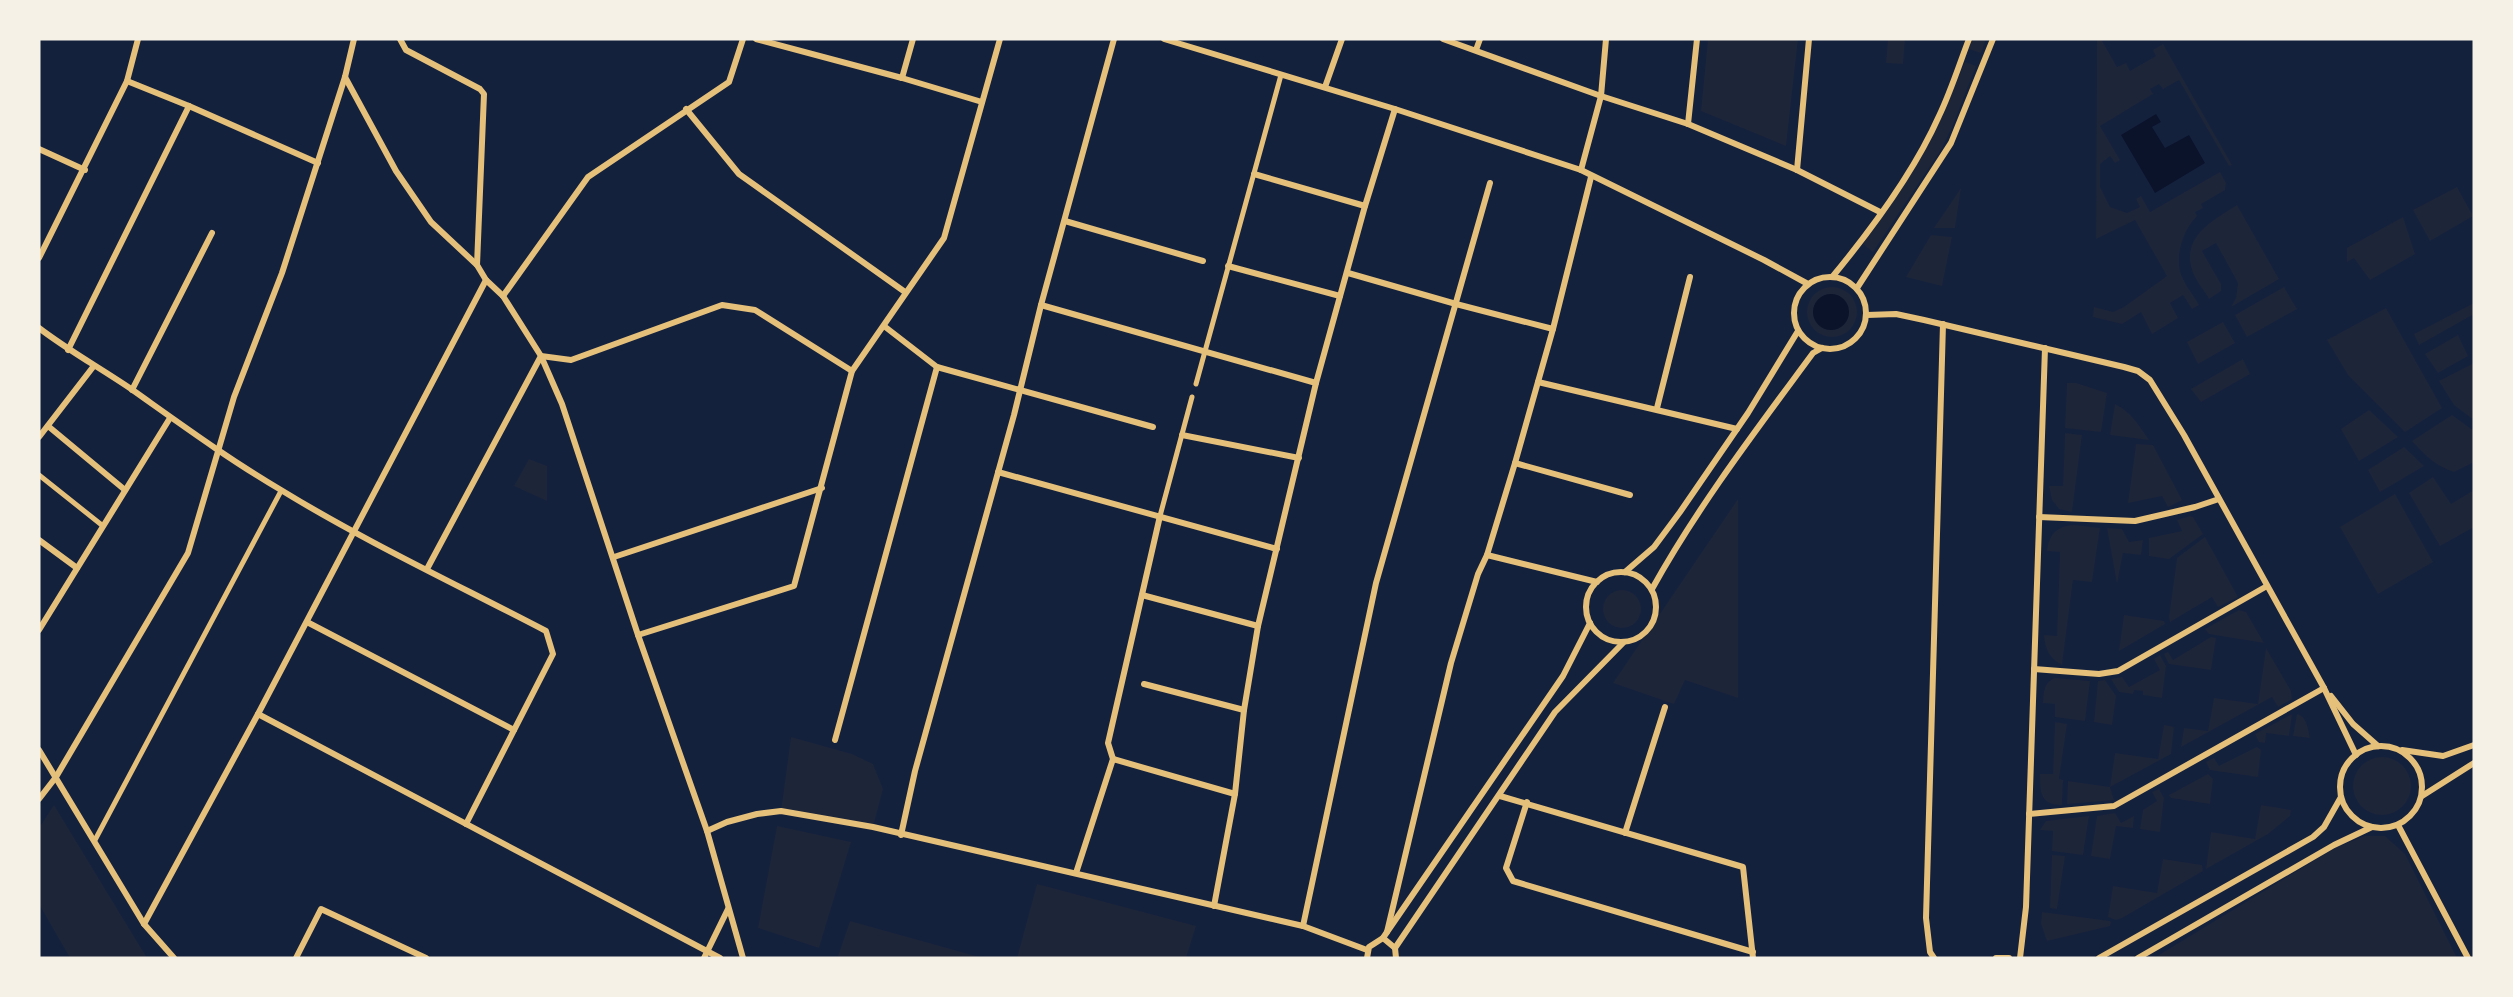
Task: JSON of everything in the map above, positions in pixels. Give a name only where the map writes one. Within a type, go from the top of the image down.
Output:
[{"type":"street","points":[[39,258],[127,81],[138,39]]},
{"type":"street","points":[[39,799],[56,777],[188,554],[234,397],[282,273],[345,77],[354,39]]},
{"type":"street","points":[[400,39],[406,50],[480,89],[484,94],[477,265]]},
{"type":"street","points":[[503,296],[588,177],[729,82],[743,39]]},
{"type":"street","points":[[756,39],[982,102]]},
{"type":"street","points":[[902,78],[913,39]]},
{"type":"street","points":[[638,634],[794,586],[852,371],[944,238],[1000,39]]},
{"type":"street","points":[[901,835],[915,771],[1021,390],[1041,305],[1114,39]]},
{"type":"street","points":[[1325,87],[1342,39]]},
{"type":"street","points":[[1443,39],[1601,96],[1688,124],[1797,170],[1880,212]]},
{"type":"street","points":[[1476,50],[1480,39]]},
{"type":"street","points":[[1581,170],[1601,96],[1606,39]]},
{"type":"street","points":[[1688,124],[1697,39]]},
{"type":"street","points":[[1797,170],[1809,39]]},
{"type":"street","points":[[1833,276],[1855,249],[1918,156],[1939,117],[1969,39]]},
{"type":"street","points":[[1857,288],[1951,143],[1992,39]]},
{"type":"street","points":[[1169,40],[1395,109],[1581,170],[1808,284]]},
{"type":"street","points":[[1196,384],[1281,75]]},
{"type":"street","points":[[345,77],[396,171],[431,222],[477,265],[486,280],[503,296],[541,356],[562,405],[638,634],[708,831],[742,958]]},
{"type":"street","points":[[127,81],[318,164]]},
{"type":"street","points":[[68,350],[189,106]]},
{"type":"street","points":[[1214,906],[1235,794],[1244,710],[1258,626],[1316,383],[1365,206],[1395,109]]},
{"type":"street","points":[[686,110],[739,174],[905,292]]},
{"type":"street","points":[[39,149],[84,170]]},
{"type":"street","points":[[1254,174],[1365,206]]},
{"type":"street","points":[[1385,935],[1450,663],[1478,574],[1487,555],[1515,463],[1553,329],[1591,177]]},
{"type":"street","points":[[1303,927],[1376,583],[1490,183]]},
{"type":"street","points":[[1065,221],[1203,261]]},
{"type":"street","points":[[132,390],[212,233]]},
{"type":"street","points":[[1228,266],[1340,296]]},
{"type":"street","points":[[1348,273],[1553,329]]},
{"type":"street","points":[[1833,276],[1842,278],[1857,288],[1866,305],[1867,315],[1858,337],[1849,344],[1838,348],[1822,348],[1806,340],[1798,331],[1794,310],[1796,300],[1808,284],[1815,279],[1833,276]]},
{"type":"street","points":[[1657,408],[1690,277]]},
{"type":"street","points":[[144,924],[307,622],[486,280]]},
{"type":"street","points":[[541,356],[571,360],[722,305],[755,310],[852,371]]},
{"type":"street","points":[[1041,305],[1316,383]]},
{"type":"street","points":[[1867,315],[1896,314],[1943,324],[2131,369],[2150,380],[2184,435],[2324,688],[2356,755]]},
{"type":"street","points":[[1934,958],[1930,952],[1926,918],[1943,324]]},
{"type":"street","points":[[884,326],[938,367],[1153,427]]},
{"type":"street","points":[[39,328],[93,367],[132,390],[219,453],[281,491],[354,532],[546,631],[554,654],[466,824]]},
{"type":"street","points":[[1624,572],[1654,547],[1680,512],[1737,429],[1798,331]]},
{"type":"street","points":[[1652,589],[1673,552],[1749,440],[1813,353],[1822,348]]},
{"type":"street","points":[[2020,958],[2026,907],[2045,348]]},
{"type":"street","points":[[428,569],[541,356]]},
{"type":"street","points":[[39,438],[93,367]]},
{"type":"street","points":[[835,740],[938,367]]},
{"type":"street","points":[[1538,382],[1657,408],[1737,429]]},
{"type":"street","points":[[1076,873],[1113,759],[1108,742],[1160,516],[1192,397]]},
{"type":"street","points":[[39,630],[170,418]]},
{"type":"street","points":[[48,426],[125,490]]},
{"type":"street","points":[[1182,435],[1299,458]]},
{"type":"street","points":[[1515,463],[1630,495]]},
{"type":"street","points":[[998,472],[1277,549]]},
{"type":"street","points":[[39,475],[103,526]]},
{"type":"street","points":[[614,557],[822,488]]},
{"type":"street","points":[[95,840],[281,491]]},
{"type":"street","points":[[2039,517],[2135,522],[2219,499]]},
{"type":"street","points":[[39,540],[77,568]]},
{"type":"street","points":[[1487,555],[1597,582]]},
{"type":"street","points":[[1624,572],[1636,574],[1652,589],[1657,607],[1651,626],[1634,640],[1623,642],[1603,638],[1590,623],[1587,601],[1590,591],[1605,576],[1624,572]]},
{"type":"street","points":[[2034,669],[2099,674],[2118,671],[2267,586]]},
{"type":"street","points":[[1142,595],[1258,626]]},
{"type":"street","points":[[307,622],[514,730]]},
{"type":"street","points":[[1367,958],[1367,950],[1385,935],[1563,675],[1590,623]]},
{"type":"street","points":[[1395,948],[1555,712],[1623,642]]},
{"type":"street","points":[[1144,684],[1244,710]]},
{"type":"street","points":[[2324,688],[2353,724],[2378,746]]},
{"type":"street","points":[[2029,814],[2114,806],[2324,688]]},
{"type":"street","points":[[1625,833],[1665,707]]},
{"type":"street","points":[[258,714],[466,824],[705,955],[720,958]]},
{"type":"street","points":[[2372,828],[2352,817],[2341,798],[2342,774],[2356,755],[2378,746],[2443,756],[2474,745]]},
{"type":"street","points":[[39,750],[144,924],[174,958]]},
{"type":"street","points":[[2138,958],[2328,848],[2372,828],[2398,825],[2409,817],[2418,806],[2422,796],[2420,772],[2408,755],[2398,750]]},
{"type":"street","points":[[1113,759],[1235,794]]},
{"type":"street","points":[[2422,796],[2474,763]]},
{"type":"street","points":[[1500,796],[1527,802],[1743,867],[1753,955],[1514,881],[1506,868],[1527,802]]},
{"type":"street","points":[[2099,958],[2313,837],[2324,826],[2341,798]]},
{"type":"street","points":[[708,831],[727,822],[757,813],[781,811],[873,827],[1303,927],[1367,950]]},
{"type":"street","points":[[2398,825],[2468,958]]},
{"type":"street","points":[[705,955],[728,908]]},
{"type":"street","points":[[296,958],[321,909],[426,958]]},
{"type":"street","points":[[1385,935],[1395,948],[1396,958]]},
{"type":"street","points":[[1996,958],[2009,958]]},
{"type":"shaded area","points":[[1708,39],[1798,39],[1786,146],[1701,111]]},
{"type":"shaded area","points":[[1888,39],[1905,39],[1903,64],[1886,63]]},
{"type":"shaded area","points":[[1972,39],[1986,39],[1981,53],[1969,49]]},
{"type":"shaded area","points":[[2097,39],[2105,39],[2102,41],[2117,67],[2126,63],[2130,71],[2156,56],[2153,50],[2163,44],[2232,165],[2229,166],[2179,80],[2163,89],[2159,84],[2150,89],[2153,94],[2100,126],[2120,160],[2115,163],[2110,156],[2100,164],[2100,187],[2110,207],[2127,213],[2140,207],[2136,199],[2141,196],[2150,212],[2220,172],[2226,183],[2225,190],[2201,204],[2203,208],[2195,212],[2197,216],[2188,227],[2180,249],[2181,275],[2199,305],[2192,309],[2183,295],[2170,303],[2178,318],[2152,334],[2141,312],[2122,324],[2093,317],[2094,307],[2113,312],[2124,307],[2167,276],[2135,220],[2096,239]]},
{"type":"shaded area","points":[[1965,62],[1976,66],[1942,148],[1873,252],[1863,244],[1929,144]]},
{"type":"shaded area","points":[[2156,114],[2161,122],[2152,127],[2165,148],[2189,135],[2205,163],[2155,193],[2121,135]]},
{"type":"shaded area","points":[[2457,187],[2473,216],[2430,241],[2413,210]]},
{"type":"shaded area","points":[[1961,188],[1955,228],[1934,228]]},
{"type":"shaded area","points":[[2237,205],[2279,279],[2231,307],[2236,298],[2238,283],[2216,243],[2202,251],[2221,284],[2221,291],[2209,299],[2193,274],[2190,258],[2195,238],[2202,230]]},
{"type":"shaded area","points":[[2403,217],[2415,254],[2370,280],[2354,258],[2347,262],[2347,248]]},
{"type":"shaded area","points":[[1931,235],[1952,237],[1942,286],[1906,277]]},
{"type":"shaded area","points":[[1827,287],[1837,287],[1850,294],[1857,307],[1857,317],[1850,330],[1837,337],[1827,337],[1818,333],[1811,326],[1807,317],[1807,307],[1811,298],[1818,291]]},
{"type":"shaded area","points":[[2284,287],[2297,309],[2247,337],[2235,315]]},
{"type":"shaded area","points":[[1831,294],[1843,300],[1849,312],[1843,324],[1831,330],[1819,324],[1813,312],[1819,300]]},
{"type":"shaded area","points":[[2474,303],[2474,314],[2419,345],[2414,334]]},
{"type":"shaded area","points":[[2386,308],[2442,408],[2405,432],[2348,375],[2327,340]]},
{"type":"shaded area","points":[[2223,322],[2235,343],[2198,364],[2187,342]]},
{"type":"shaded area","points":[[2458,335],[2468,356],[2438,373],[2425,354]]},
{"type":"shaded area","points":[[2243,359],[2250,374],[2201,402],[2191,389]]},
{"type":"shaded area","points":[[2474,363],[2474,420],[2454,405],[2439,381]]},
{"type":"shaded area","points":[[2067,383],[2076,383],[2107,393],[2101,432],[2065,428]]},
{"type":"shaded area","points":[[2115,404],[2130,415],[2149,440],[2110,435]]},
{"type":"shaded area","points":[[2369,410],[2398,437],[2359,461],[2341,429]]},
{"type":"shaded area","points":[[2452,415],[2474,431],[2474,462],[2454,472],[2436,463],[2412,441]]},
{"type":"shaded area","points":[[2065,433],[2082,435],[2072,512],[2059,509],[2052,500],[2049,486],[2063,486]]},
{"type":"shaded area","points":[[2136,444],[2153,445],[2182,500],[2168,507],[2162,496],[2128,503]]},
{"type":"shaded area","points":[[2404,447],[2424,466],[2380,492],[2368,470]]},
{"type":"shaded area","points":[[529,459],[547,466],[547,501],[514,486]]},
{"type":"shaded area","points":[[2433,477],[2451,504],[2474,490],[2474,527],[2440,546],[2409,493]]},
{"type":"shaded area","points":[[2395,494],[2433,562],[2378,594],[2340,527]]},
{"type":"shaded area","points":[[1738,499],[1738,698],[1685,680],[1674,704],[1613,683]]},
{"type":"shaded area","points":[[2193,517],[2203,534],[2169,559],[2149,556],[2149,538],[2182,531],[2177,520]]},
{"type":"shaded area","points":[[2074,525],[2100,528],[2092,582],[2073,580],[2062,665],[2051,656],[2044,635],[2057,636],[2060,552],[2047,551],[2055,532],[2063,527]]},
{"type":"shaded area","points":[[2107,528],[2122,529],[2129,542],[2143,540],[2141,555],[2123,553],[2117,584]]},
{"type":"shaded area","points":[[2205,537],[2238,597],[2218,607],[2212,597],[2170,622],[2177,558]]},
{"type":"shaded area","points":[[1622,590],[1635,596],[1641,609],[1635,622],[1622,628],[1609,622],[1603,609],[1609,596]]},
{"type":"shaded area","points":[[2239,610],[2246,612],[2264,643],[2209,634],[2205,629]]},
{"type":"shaded area","points":[[2124,615],[2164,621],[2165,624],[2119,651]]},
{"type":"shaded area","points":[[2211,637],[2216,638],[2211,670],[2169,664],[2164,654],[2168,652],[2173,660]]},
{"type":"shaded area","points":[[2266,648],[2291,691],[2292,699],[2278,707],[2272,697],[2181,747],[2184,728],[2208,731],[2214,698],[2258,704]]},
{"type":"shaded area","points":[[2160,655],[2166,666],[2162,698],[2143,695],[2143,691],[2134,690],[2133,694],[2119,692],[2111,679],[2122,677],[2129,687],[2160,670],[2154,659]]},
{"type":"shaded area","points":[[2055,678],[2090,681],[2085,721],[2055,717],[2055,704],[2043,703],[2046,685]]},
{"type":"shaded area","points":[[2105,680],[2116,696],[2112,725],[2094,722],[2098,681]]},
{"type":"shaded area","points":[[2292,714],[2289,736],[2266,733],[2265,743],[2259,742],[2255,734]]},
{"type":"shaded area","points":[[2297,714],[2305,720],[2310,738],[2293,736]]},
{"type":"shaded area","points":[[2055,722],[2067,724],[2059,779],[2063,780],[2062,805],[2045,800],[2040,786],[2040,774],[2053,774]]},
{"type":"shaded area","points":[[2164,725],[2174,727],[2171,754],[2110,787],[2115,753],[2158,759]]},
{"type":"shaded area","points":[[791,737],[852,754],[873,764],[883,789],[873,827],[781,811]]},
{"type":"shaded area","points":[[2257,747],[2261,750],[2258,777],[2210,770],[2206,762],[2214,758],[2219,766]]},
{"type":"shaded area","points":[[2376,757],[2388,757],[2403,765],[2411,780],[2411,792],[2403,807],[2388,815],[2376,815],[2361,807],[2353,792],[2353,780],[2361,765]]},
{"type":"shaded area","points":[[2208,774],[2213,779],[2210,804],[2171,798],[2169,795]]},
{"type":"shaded area","points":[[2068,781],[2110,787],[2114,800],[2067,804]]},
{"type":"shaded area","points":[[2159,789],[2164,798],[2160,832],[2140,829],[2143,810],[2157,801],[2152,792]]},
{"type":"shaded area","points":[[54,805],[147,958],[70,958],[39,904],[39,828]]},
{"type":"shaded area","points":[[2261,805],[2291,810],[2290,816],[2268,834],[2206,869],[2211,832],[2255,839]]},
{"type":"shaded area","points":[[2115,813],[2121,823],[2134,816],[2133,828],[2116,826],[2110,859],[2091,856],[2097,816]]},
{"type":"shaded area","points":[[2089,816],[2083,855],[2052,851],[2053,831],[2040,830],[2046,821]]},
{"type":"shaded area","points":[[777,826],[851,842],[819,948],[758,928]]},
{"type":"shaded area","points":[[2365,836],[2385,836],[2405,854],[2457,958],[2154,958],[2335,848]]},
{"type":"shaded area","points":[[2052,855],[2065,856],[2057,909],[2050,908]]},
{"type":"shaded area","points":[[2163,859],[2202,865],[2203,871],[2122,918],[2116,920],[2108,917],[2113,886],[2157,893]]},
{"type":"shaded area","points":[[1037,884],[1196,926],[1186,958],[1017,958]]},
{"type":"shaded area","points":[[2042,912],[2111,922],[2110,926],[2047,941],[2041,924]]},
{"type":"shaded area","points":[[850,921],[983,958],[843,958],[838,956]]}]
